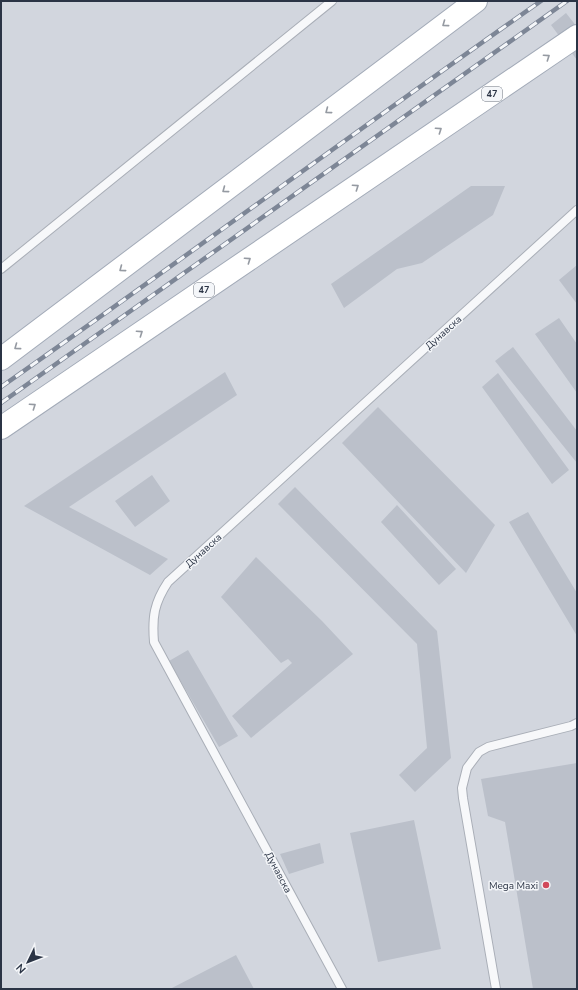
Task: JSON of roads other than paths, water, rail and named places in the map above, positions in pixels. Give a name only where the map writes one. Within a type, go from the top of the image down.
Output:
[{"type":"main road","points":[[1,359],[476,1]]},
{"type":"main road","name":"47","points":[[1,428],[577,36]]},
{"type":"lane","points":[[1,269],[332,1]]},
{"type":"lane","name":"Дунавска","points":[[342,989],[154,642],[152,626],[154,610],[159,596],[168,582],[577,210]]},
{"type":"lane","points":[[496,989],[463,798],[463,778],[472,760],[488,747],[577,723]]},
{"type":"railway","points":[[1,387],[541,1]]},
{"type":"railway","points":[[1,403],[567,1]]},
{"type":"place","name":"Mega Maxi","points":[[546,885]]}]
